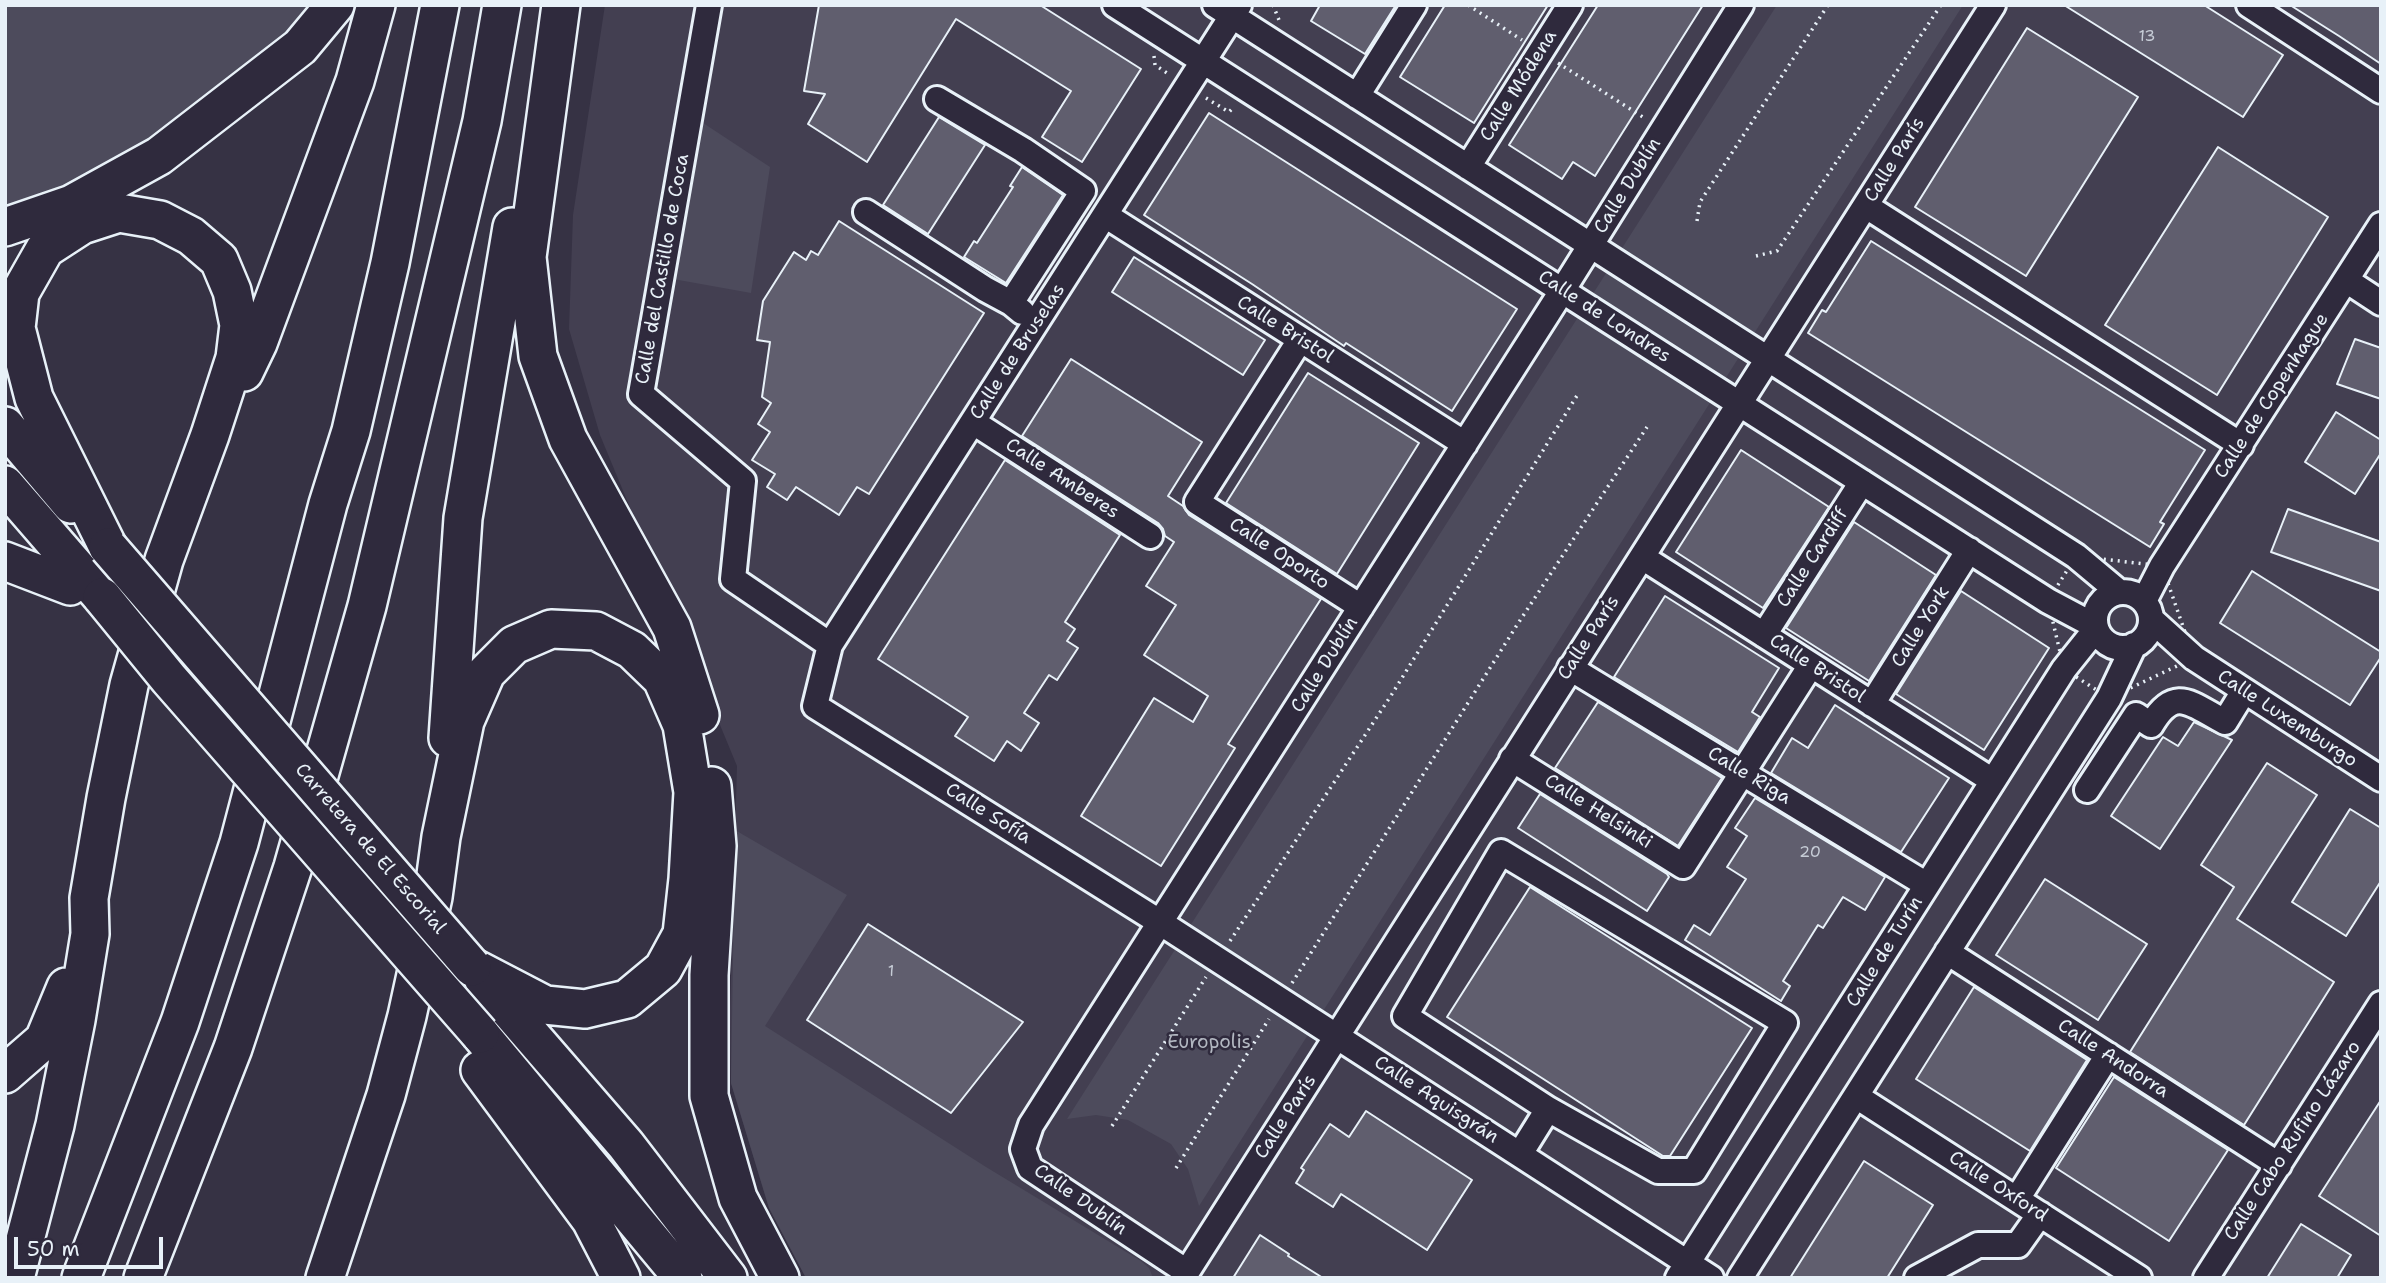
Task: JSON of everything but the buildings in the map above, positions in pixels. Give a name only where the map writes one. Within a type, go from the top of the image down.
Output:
[{"type":"highway","points":[[5,227],[72,204],[159,156],[300,47],[335,5]]},
{"type":"highway","points":[[210,435],[234,394],[262,331],[355,81],[376,5]]},
{"type":"highway","points":[[328,504],[417,5]]},
{"type":"highway","points":[[81,1278],[180,1022],[239,843],[328,504],[351,430],[390,263],[440,5]]},
{"type":"highway","points":[[143,1278],[233,1048],[293,867],[371,593],[482,121],[502,5]]},
{"type":"highway","points":[[492,65],[508,5]]},
{"type":"highway","points":[[325,1278],[368,1151],[407,1016],[433,897],[441,837],[463,518],[536,86],[553,5]]},
{"type":"highway","points":[[561,5],[527,257],[538,356],[568,439],[672,628],[696,698],[710,761],[717,846],[709,975],[709,1096],[738,1198],[780,1278]]},
{"type":"highway","points":[[5,1074],[44,1040],[70,978],[78,927],[89,898],[129,685],[164,560],[235,358],[239,325],[232,291],[219,260],[191,236],[160,220],[119,213],[82,225],[45,249],[20,293],[16,328],[34,398],[108,547]]},
{"type":"highway","name":"Carretera de El Escorial","points":[[5,426],[626,1145],[728,1278]]},
{"type":"highway","points":[[5,485],[90,600]]},
{"type":"highway","points":[[5,516],[45,562],[90,600]]},
{"type":"highway","points":[[5,561],[90,600]]},
{"type":"highway","name":"Carretera de El Escorial","points":[[90,600],[130,649],[169,679],[320,852],[406,973],[473,1042]]},
{"type":"highway","points":[[441,837],[465,721],[486,673],[514,645],[551,629],[596,631],[632,650],[662,679],[682,725],[693,792],[682,934],[663,969],[627,999],[585,1009],[545,1005],[472,967]]},
{"type":"highway","points":[[15,1278],[55,1125],[76,1020],[90,934],[89,898]]},
{"type":"highway","points":[[473,1042],[600,1178],[684,1278]]},
{"type":"highway","points":[[473,1042],[591,1220],[621,1278]]},
{"type":"highway","points":[[307,1278],[368,1151]]},
{"type":"highway","points":[[600,1178],[664,1278]]},
{"type":"street","name":"Calle del Castillo de Coca","points":[[709,5],[641,394],[743,481],[733,579],[830,645]]},
{"type":"street","name":"Calle de Londres","points":[[1115,5],[2048,601],[2096,627]]},
{"type":"street","points":[[1356,96],[1414,5]]},
{"type":"street","name":"Calle Módena","points":[[1468,167],[1570,5]]},
{"type":"street","name":"Calle Dublín","points":[[1185,1275],[1030,1168],[1023,1149],[1031,1125],[1741,5]]},
{"type":"street","name":"Calle París","points":[[1185,1275],[1993,5]]},
{"type":"street","points":[[2249,5],[2381,91]]},
{"type":"street","name":"Calle de Bruselas","points":[[815,706],[830,645],[1203,61],[1228,9]]},
{"type":"street","points":[[1228,9],[1356,96],[2076,556],[2136,601],[2150,628],[2136,645],[2109,698],[1740,1278]]},
{"type":"street","points":[[937,99],[1023,150],[1083,191],[1011,303]]},
{"type":"street","points":[[1866,206],[2241,445]]},
{"type":"street","points":[[866,212],[1011,303],[1035,324]]},
{"type":"street","name":"Calle Bristol","points":[[1105,215],[1465,444]]},
{"type":"street","name":"Calle de Copenhague","points":[[2136,601],[2241,445],[2381,225]]},
{"type":"street","points":[[2346,280],[2381,303]]},
{"type":"street","name":"Calle Oporto","points":[[1300,340],[1197,502],[1361,607]]},
{"type":"street","name":"Calle Amberes","points":[[973,422],[1150,536]]},
{"type":"street","name":"Calle Cardiff","points":[[1764,635],[1862,482]]},
{"type":"street","name":"Calle York","points":[[1872,704],[1969,550]]},
{"type":"street","name":"Calle Bristol","points":[[1642,557],[1993,781]]},
{"type":"street","points":[[2136,601],[2108,596],[2099,604],[2095,614],[2096,627],[2107,643],[2116,647],[2136,645]]},
{"type":"street","name":"Calle Luxemburgo","points":[[2136,601],[2194,658],[2381,779]]},
{"type":"street","name":"Calle de Turín","points":[[1683,1270],[2064,669],[2096,627]]},
{"type":"street","name":"Calle Luxemburgo","points":[[2136,645],[2194,658]]},
{"type":"street","points":[[1743,773],[1811,665]]},
{"type":"street","name":"Calle Riga","points":[[1570,668],[1927,885]]},
{"type":"street","points":[[2087,790],[2136,715],[2151,725],[2163,707],[2177,700],[2184,700],[2225,722],[2244,691]]},
{"type":"street","name":"Calle Sofía","points":[[815,706],[1161,923]]},
{"type":"street","name":"Calle Helsinki","points":[[1512,759],[1683,866],[1743,773]]},
{"type":"street","points":[[1501,852],[1785,1023],[1694,1171],[1658,1171],[1548,1110],[1405,1016],[1501,852]]},
{"type":"street","name":"Calle Aquisgrán","points":[[1161,923],[1520,1154],[1683,1270],[1711,1278]]},
{"type":"street","name":"Calle Andorra","points":[[1947,952],[2279,1165]]},
{"type":"street","name":"Calle Cabo Rufino Lázaro","points":[[2206,1278],[2381,1004]]},
{"type":"street","points":[[2017,1199],[2108,1055]]},
{"type":"street","name":"Calle Oxford","points":[[1856,1096],[2139,1278]]},
{"type":"street","points":[[1520,1154],[1548,1110]]},
{"type":"street","points":[[1917,1278],[1978,1245],[2018,1245],[2040,1214]]},
{"type":"path","points":[[1468,5],[1663,130]]},
{"type":"path","points":[[1697,221],[1700,202],[1828,5]]},
{"type":"path","points":[[1756,256],[1777,251],[1941,5]]},
{"type":"path","points":[[1112,1126],[1392,694],[1578,394]]},
{"type":"path","points":[[1176,1168],[1517,625],[1647,427]]},
{"type":"shaded area","points":[[605,5],[2381,5],[2381,1278],[806,1278],[769,1208],[731,1083],[730,1012],[737,766],[600,435],[569,329],[573,215]]},
{"type":"green space","points":[[5,5],[330,5],[159,156],[5,227]]},
{"type":"green space","name":"Europolis","points":[[1777,5],[1963,5],[1199,1206],[1188,1169],[1171,1144],[1128,1120],[1096,1115],[1067,1119]]},
{"type":"green space","points":[[697,119],[770,167],[751,293],[673,279]]},
{"type":"green space","points":[[735,830],[847,895],[765,1026],[986,1167],[1141,1261],[1149,1268],[1153,1278],[806,1278],[769,1208],[731,1083]]}]
